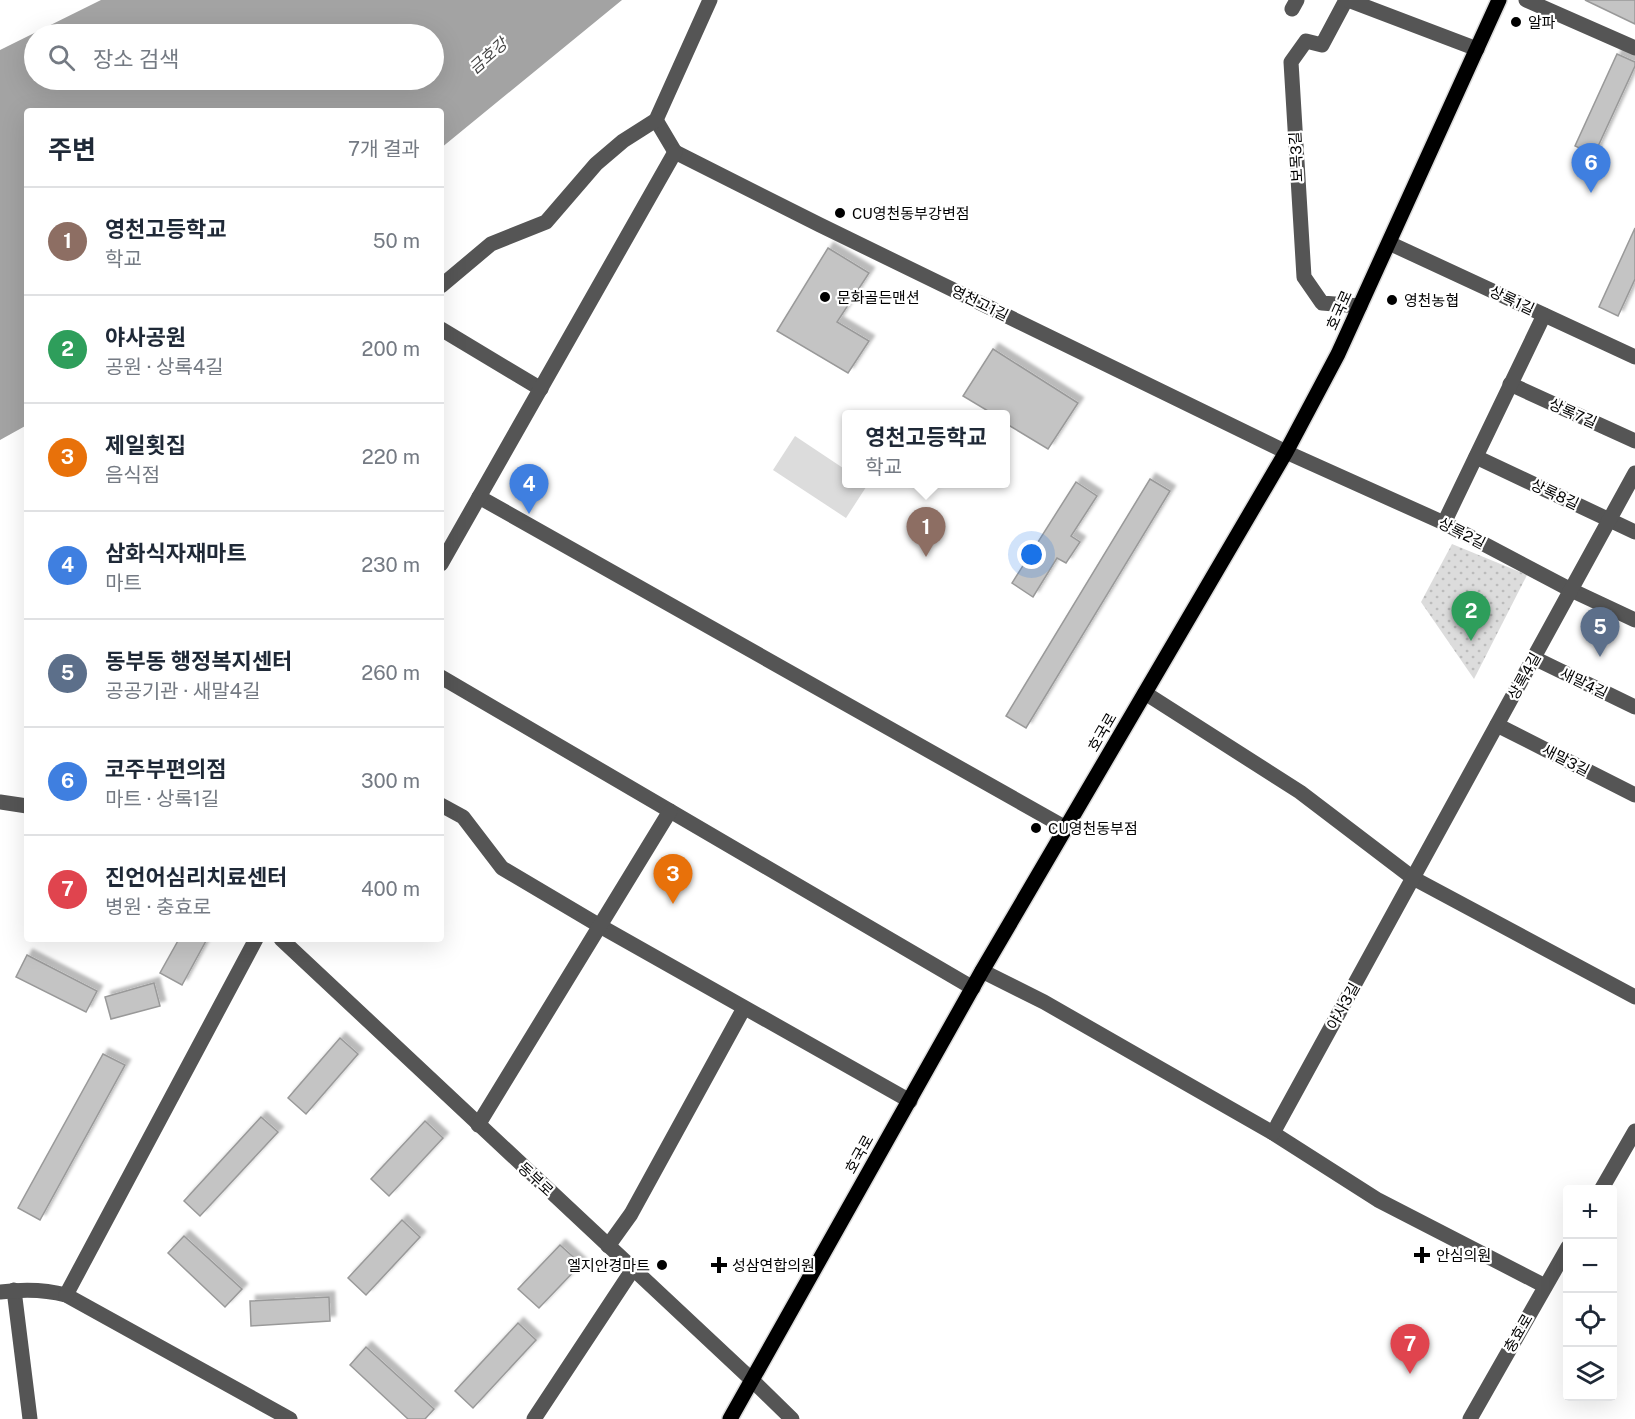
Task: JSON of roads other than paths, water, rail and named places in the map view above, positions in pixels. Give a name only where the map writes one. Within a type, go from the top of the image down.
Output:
[{"type":"main road","name":"호국로","points":[[730,1419],[982,971],[1286,452],[1338,354],[1499,0]]},
{"type":"street","points":[[444,283],[491,244],[546,222],[596,164],[623,141],[656,120],[710,0]]},
{"type":"street","points":[[1347,0],[1477,49]]},
{"type":"street","name":"보목3길","points":[[1347,0],[1322,45],[1306,41],[1291,62],[1304,277],[1322,303],[1360,306]]},
{"type":"street","points":[[1526,0],[1635,48]]},
{"type":"street","points":[[444,559],[675,152],[656,120]]},
{"type":"street","name":"영천고1길","points":[[675,152],[1286,452]]},
{"type":"street","name":"상록1길","points":[[1389,243],[1635,357]]},
{"type":"street","points":[[1444,524],[1544,315]]},
{"type":"street","points":[[444,331],[541,389]]},
{"type":"street","name":"상록7길","points":[[1510,384],[1635,441]]},
{"type":"street","name":"상록2길","points":[[1286,452],[1444,524],[1571,590],[1635,620]]},
{"type":"street","name":"상록8길","points":[[1476,457],[1635,532]]},
{"type":"street","name":"상록4길","points":[[1413,878],[1635,473]]},
{"type":"street","points":[[479,497],[1066,828]]},
{"type":"street","name":"새말4길","points":[[1534,658],[1635,707]]},
{"type":"street","points":[[444,679],[973,988]]},
{"type":"street","points":[[1145,693],[1300,792],[1413,878],[1635,997]]},
{"type":"street","name":"새말3길","points":[[1497,724],[1635,795]]},
{"type":"street","points":[[0,802],[24,806]]},
{"type":"street","points":[[444,807],[463,817],[502,868],[909,1101]]},
{"type":"street","points":[[478,1125],[670,811]]},
{"type":"street","name":"야사3길","points":[[1272,1133],[1413,878]]},
{"type":"street","points":[[66,1295],[254,942]]},
{"type":"street","name":"동부로","points":[[284,942],[792,1419]]},
{"type":"street","points":[[982,971],[1044,1002],[1272,1133],[1378,1200],[1545,1286]]},
{"type":"street","points":[[608,1246],[631,1214],[744,1008]]},
{"type":"street","points":[[1604,1185],[1635,1131]]},
{"type":"street","name":"충효로","points":[[1470,1419],[1563,1255]]},
{"type":"street","points":[[534,1419],[633,1269]]},
{"type":"street","points":[[30,1419],[7,1291],[51,1291],[66,1295],[290,1419]]},
{"type":"water","name":"금호강","points":[[101,0],[622,0],[444,146],[444,108],[24,108],[24,427],[0,440],[0,50],[24,38],[24,90],[444,90],[444,24],[53,24]]},
{"type":"place","name":"알파","points":[[1516,22]]},
{"type":"place","name":"코주부편의점","points":[[1591,193]]},
{"type":"place","name":"CU영천동부강변점","points":[[840,213]]},
{"type":"place","name":"문화골든맨션","points":[[825,297]]},
{"type":"place","name":"영천농협","points":[[1392,300]]},
{"type":"place","name":"삼화식자재마트","points":[[529,514]]},
{"type":"place","name":"영천고등학교","points":[[926,557]]},
{"type":"place","name":"야사공원","points":[[1471,641]]},
{"type":"place","name":"동부동 행정복지센터","points":[[1600,657]]},
{"type":"place","name":"CU영천동부점","points":[[1036,828]]},
{"type":"place","name":"제일횟집","points":[[673,904]]},
{"type":"place","name":"안심의원","points":[[1422,1255]]},
{"type":"place","name":"엘지안경마트","points":[[662,1265]]},
{"type":"place","name":"성삼연합의원","points":[[719,1265]]},
{"type":"place","name":"진언어심리치료센터","points":[[1410,1374]]}]
